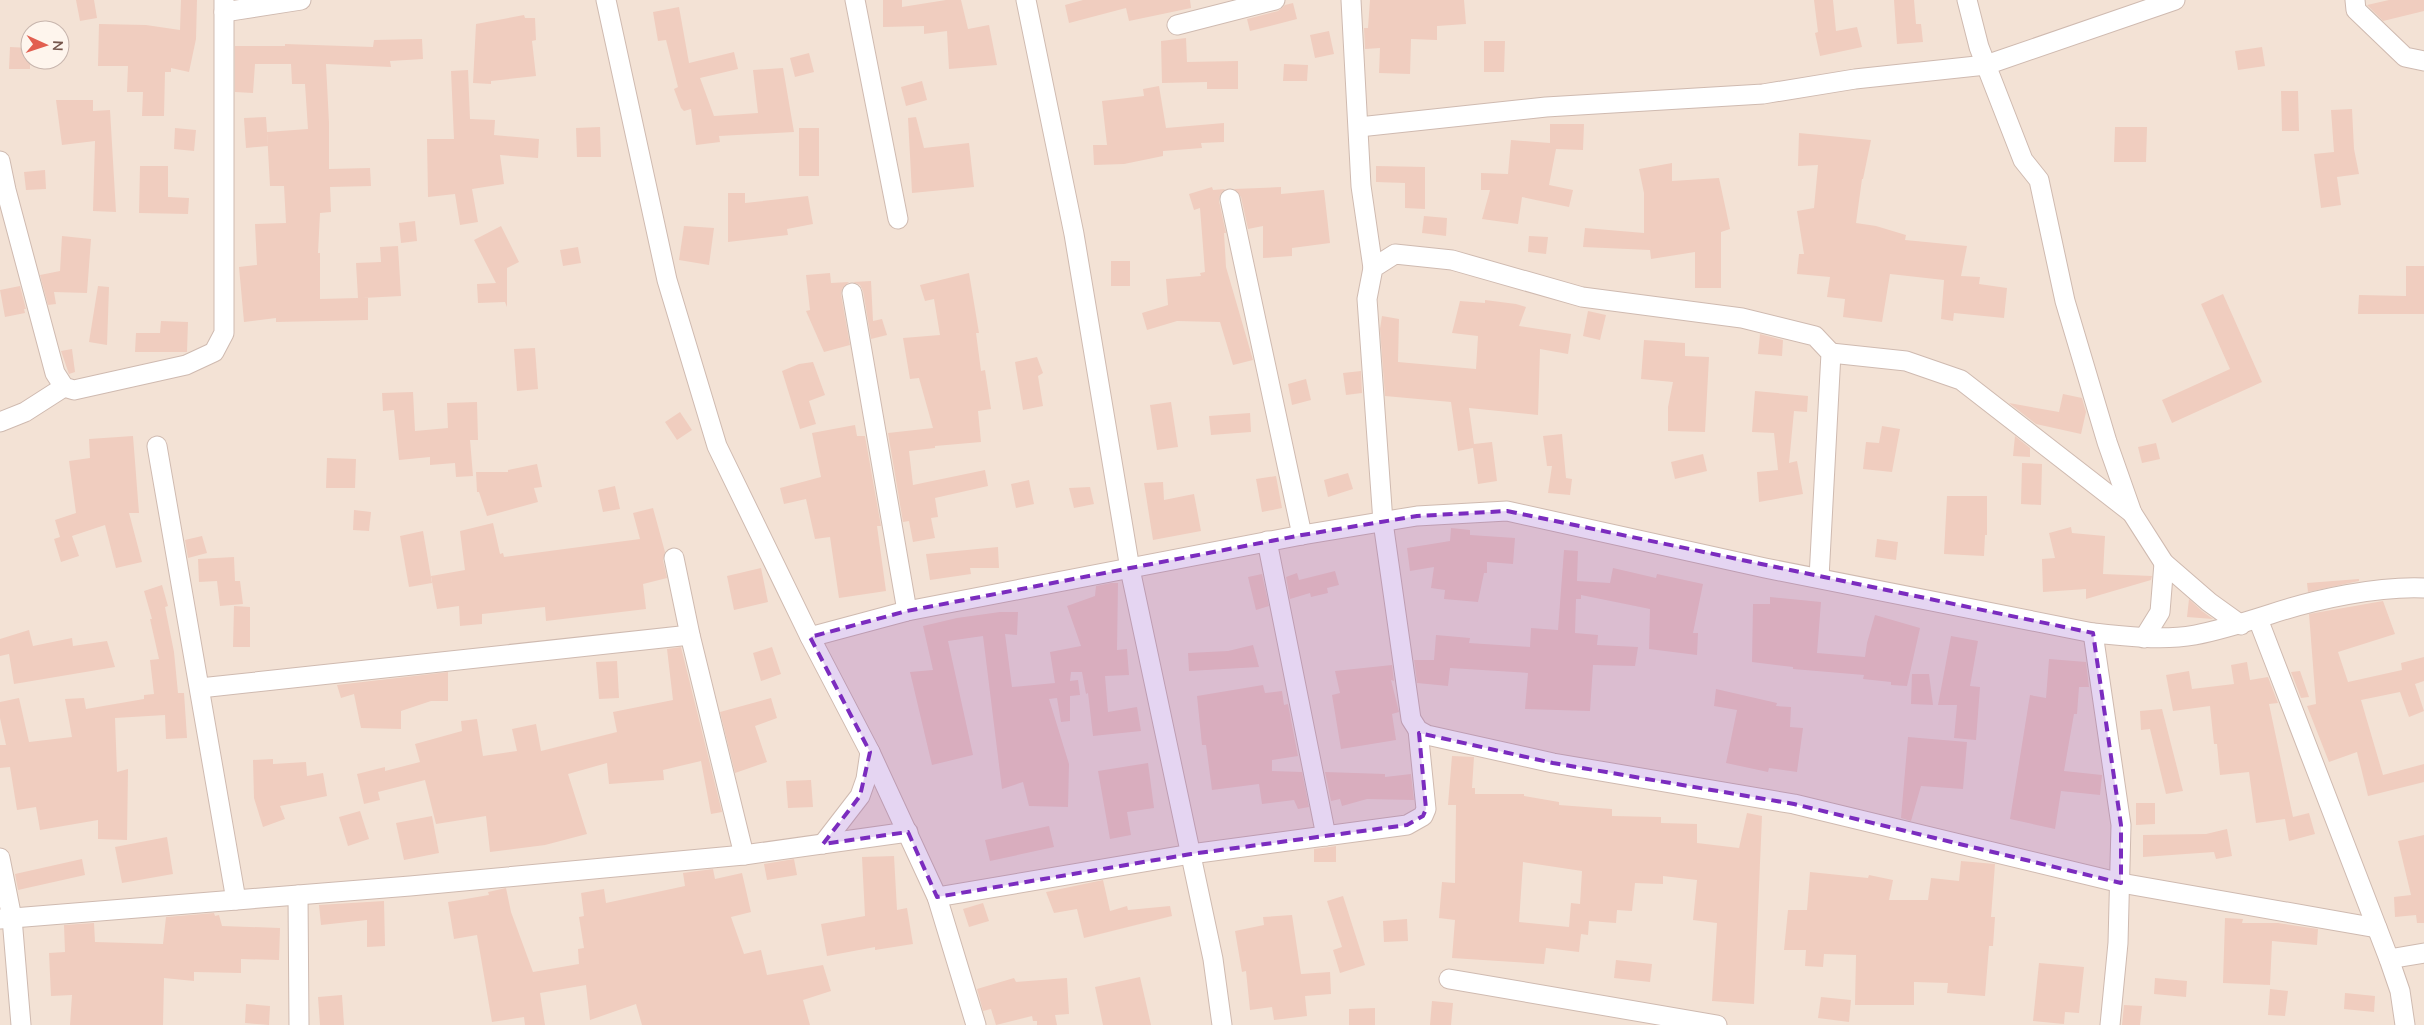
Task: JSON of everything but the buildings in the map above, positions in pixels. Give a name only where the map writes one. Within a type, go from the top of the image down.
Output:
[{"type":"street","points":[[0,161],[50,356],[55,373],[64,386],[74,390],[186,365],[214,352],[224,333],[224,6],[301,0]]},
{"type":"street","points":[[606,0],[667,280],[717,446],[908,832],[937,897],[976,1025]]},
{"type":"street","points":[[855,0],[898,219]]},
{"type":"street","points":[[1026,0],[1074,234],[1130,568],[1213,959],[1222,1025]]},
{"type":"street","points":[[1177,25],[1274,0]]},
{"type":"street","points":[[1351,0],[1361,186],[1373,268],[1367,299],[1383,522],[1411,719],[1418,730],[1426,735],[1553,763],[1794,804],[2121,884],[2378,928]]},
{"type":"street","points":[[1967,0],[1979,47],[1986,65],[2024,160],[2039,180],[2065,301],[2107,442],[2132,513],[2164,563],[2209,602],[2250,622],[2378,928],[2400,991],[2405,1025]]},
{"type":"street","points":[[1359,127],[1546,107],[1763,94],[1855,79],[1986,65],[2176,0]]},
{"type":"street","points":[[2354,0],[2356,10],[2405,56],[2424,61]]},
{"type":"street","points":[[1230,199],[1302,535]]},
{"type":"street","points":[[1373,268],[1395,254],[1452,260],[1582,297],[1742,318],[1815,336],[1831,353],[1906,361],[1960,380],[2132,513]]},
{"type":"street","points":[[852,293],[907,611]]},
{"type":"street","points":[[1819,578],[1831,353]]},
{"type":"street","points":[[0,422],[25,412],[64,386]]},
{"type":"street","points":[[157,446],[236,900]]},
{"type":"street","points":[[810,637],[907,611],[1302,535],[1417,516],[1507,511],[1819,578],[2093,633],[2144,638],[2193,635],[2250,622],[2336,597],[2398,587],[2424,588]]},
{"type":"street","points":[[1267,542],[1326,836]]},
{"type":"street","points":[[674,558],[690,635],[744,855]]},
{"type":"street","points":[[2144,638],[2160,612],[2164,563]]},
{"type":"street","points":[[2093,633],[2121,826],[2118,943],[2110,1025]]},
{"type":"street","points":[[200,688],[690,635]]},
{"type":"street","points":[[937,897],[1191,854],[1407,825],[1423,816],[1426,809],[1418,730]]},
{"type":"street","points":[[824,844],[860,796],[866,779],[870,752]]},
{"type":"street","points":[[6,918],[298,895],[744,855],[908,832]]},
{"type":"street","points":[[0,858],[6,918],[21,1025]]},
{"type":"street","points":[[298,895],[298,1025]]},
{"type":"street","points":[[2389,959],[2424,954]]},
{"type":"street","points":[[1449,978],[1717,1025]]},
{"type":"highlighted area","points":[[1507,511],[2093,633],[2121,825],[2121,883],[1794,804],[1553,763],[1419,733],[1426,809],[1423,816],[1407,825],[1191,854],[937,897],[908,832],[823,844],[860,796],[870,752],[810,637],[907,611],[1302,535],[1417,516]]},
{"type":"shaded area","points":[[0,0],[2424,0],[2424,1025],[0,1025]]}]
